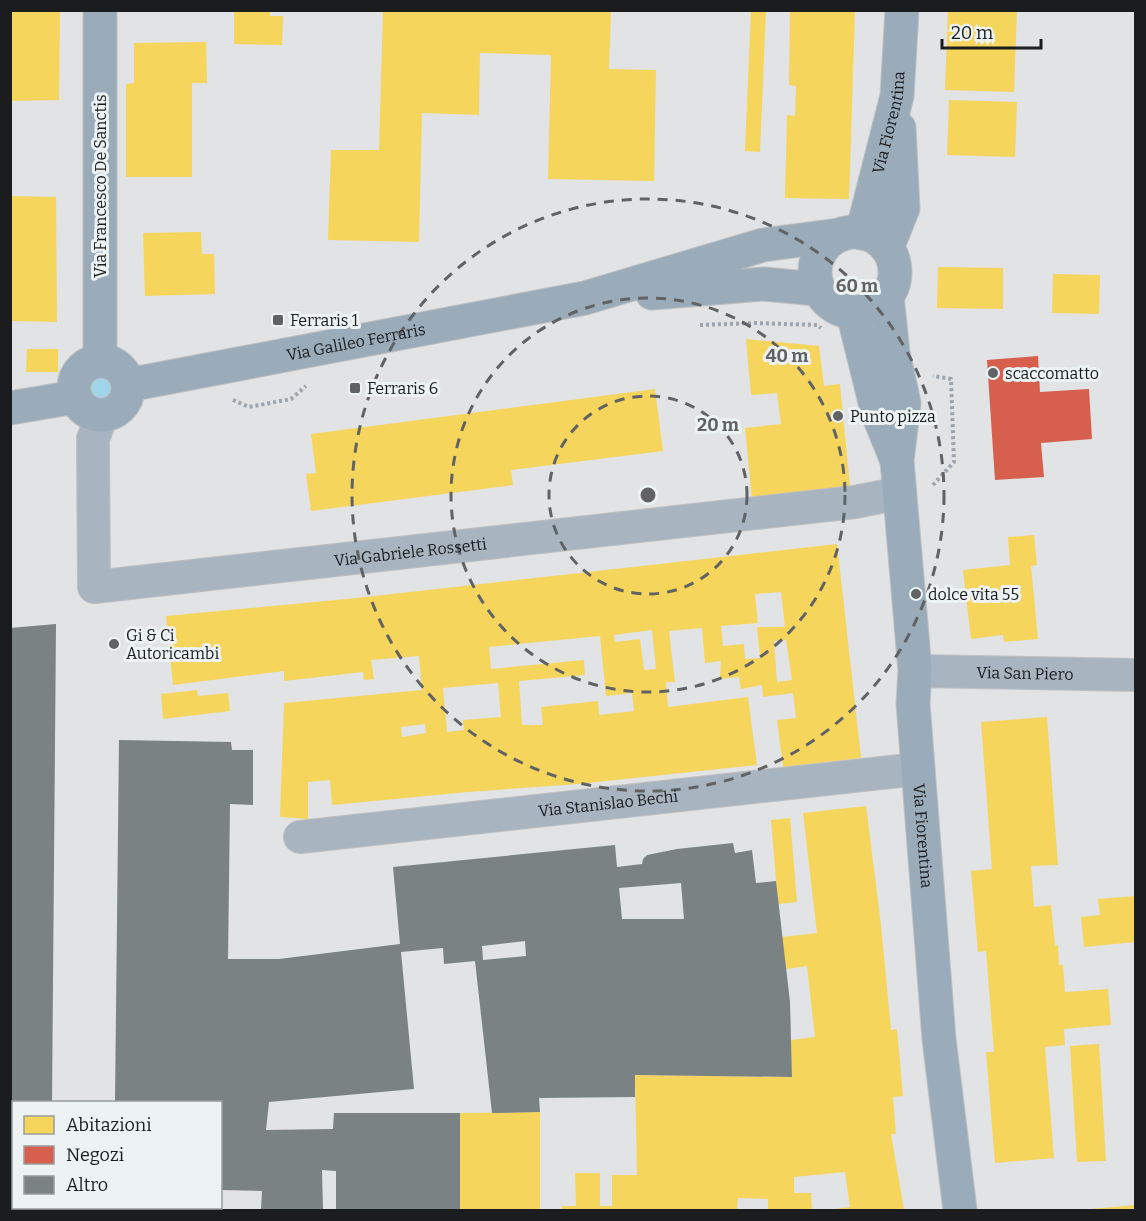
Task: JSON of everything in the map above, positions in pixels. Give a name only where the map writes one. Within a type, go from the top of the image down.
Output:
[{"type":"street","name":"Via Francesco De Sanctis","points":[[100,10],[100,361]]},
{"type":"street","name":"Via Fiorentina","points":[[902,10],[897,96],[863,239],[892,256],[895,269],[894,283],[888,296],[893,353],[904,403],[897,461],[915,671],[913,703],[939,1039],[960,1210]]},
{"type":"street","points":[[863,239],[827,243],[817,256],[814,270],[817,289],[829,304],[842,311],[854,313],[868,311],[888,296]]},
{"type":"street","name":"Via Galileo Ferraris","points":[[128,385],[585,298],[763,245],[863,239]]},
{"type":"street","name":"Via Galileo Ferraris","points":[[585,298],[765,284],[817,289]]},
{"type":"street","name":"Via Fiorentina","points":[[854,313],[878,414],[897,461]]},
{"type":"street","points":[[100,361],[111,363],[126,376],[128,385],[125,400],[120,408],[112,413],[94,414],[85,410],[75,397],[74,383],[78,374],[91,363],[100,361]]},
{"type":"street","points":[[10,408],[75,397]]},
{"type":"street","name":"Via Gabriele Rossetti","points":[[102,415],[93,439],[94,587],[855,502],[900,493]]},
{"type":"street","name":"Via San Piero","points":[[915,671],[1136,675]]},
{"type":"street","name":"Via Stanislao Bechi","points":[[300,837],[918,769]]},
{"type":"path","points":[[697,325],[788,324],[817,326],[826,331]]},
{"type":"path","points":[[931,376],[951,379],[954,462],[932,486]]},
{"type":"path","points":[[231,400],[249,407],[291,399],[309,383]]},
{"type":"shaded area","points":[[93,369],[108,369],[115,372],[119,379],[120,394],[116,402],[109,407],[100,408],[89,405],[80,384],[87,373]]},
{"type":"building: Abitazioni","points":[[10,10],[60,10],[59,100],[10,101]]},
{"type":"building: Abitazioni","points":[[234,10],[270,10],[270,16],[283,16],[282,45],[234,44]]},
{"type":"building: Abitazioni","points":[[383,10],[504,12],[504,10],[611,10],[609,69],[656,70],[654,181],[548,179],[551,55],[480,53],[479,115],[422,113],[419,242],[328,240],[331,150],[379,150]]},
{"type":"building: Abitazioni","points":[[751,10],[766,10],[760,152],[745,151]]},
{"type":"building: Abitazioni","points":[[790,10],[855,10],[849,199],[785,198],[787,115],[795,116],[796,86],[789,85]]},
{"type":"building: Abitazioni","points":[[948,10],[1017,10],[1014,92],[945,90]]},
{"type":"building: Abitazioni","points":[[206,42],[207,83],[192,83],[192,177],[126,177],[126,84],[134,83],[134,43]]},
{"type":"building: Abitazioni","points":[[949,100],[1017,102],[1015,157],[947,155]]},
{"type":"building: Abitazioni","points":[[10,196],[56,197],[57,322],[10,321]]},
{"type":"building: Abitazioni","points":[[201,232],[202,254],[214,254],[215,294],[145,296],[143,233]]},
{"type":"building: Abitazioni","points":[[938,267],[1003,268],[1003,309],[937,308]]},
{"type":"building: Abitazioni","points":[[1053,274],[1100,275],[1099,314],[1052,313]]},
{"type":"building: Abitazioni","points":[[746,339],[819,346],[824,386],[840,384],[850,486],[752,499],[745,428],[781,424],[777,393],[751,395]]},
{"type":"building: Abitazioni","points":[[27,349],[58,349],[58,372],[26,372]]},
{"type":"building: Abitazioni","points":[[655,389],[663,451],[511,470],[513,485],[311,511],[306,474],[316,473],[311,434]]},
{"type":"building: Abitazioni","points":[[1034,535],[1037,565],[1031,566],[1038,639],[1004,642],[1003,635],[971,639],[963,570],[1010,565],[1008,537]]},
{"type":"building: Abitazioni","points":[[837,544],[861,758],[783,767],[777,720],[796,718],[793,693],[763,697],[762,685],[741,689],[739,677],[720,679],[721,661],[705,663],[702,628],[669,631],[675,682],[666,682],[668,707],[748,697],[757,765],[578,784],[332,805],[330,780],[308,782],[308,819],[280,817],[284,703],[422,690],[419,656],[371,660],[374,679],[364,680],[363,672],[284,681],[284,671],[173,685],[166,616],[357,598]],"holes":[[[781,592],[785,627],[757,627],[760,658],[745,659],[744,644],[723,646],[721,626],[758,623],[755,594]],[[652,630],[656,669],[644,670],[640,639],[615,642],[614,635]],[[600,636],[606,696],[632,693],[634,711],[599,715],[598,701],[541,707],[543,725],[522,725],[519,681],[585,675],[584,660],[491,669],[489,647]],[[786,640],[792,680],[777,682],[774,641]],[[498,683],[501,717],[463,720],[464,730],[447,732],[443,688]],[[425,724],[426,733],[402,737],[401,727]]]},
{"type":"building: Abitazioni","points":[[197,690],[198,696],[228,693],[230,711],[163,719],[161,694]]},
{"type":"building: Abitazioni","points":[[1047,717],[1058,865],[1031,866],[1034,907],[1051,905],[1055,946],[1058,945],[1059,965],[1063,965],[1065,992],[1108,989],[1111,1025],[1064,1029],[1065,1045],[1045,1047],[1054,1158],[995,1163],[986,1052],[994,1052],[986,951],[978,952],[971,871],[992,869],[981,722]]},
{"type":"building: Abitazioni","points":[[866,806],[891,1030],[897,1029],[903,1096],[893,1097],[896,1134],[891,1134],[904,1210],[835,1210],[850,1207],[845,1172],[794,1177],[794,1193],[811,1193],[812,1210],[768,1210],[768,1199],[738,1198],[737,1210],[562,1210],[562,1206],[576,1206],[575,1173],[600,1173],[600,1206],[612,1206],[612,1175],[637,1175],[635,1075],[792,1077],[791,1040],[815,1037],[807,966],[786,969],[782,937],[817,933],[803,813]]},
{"type":"building: Abitazioni","points":[[790,818],[797,902],[778,904],[771,820]]},
{"type":"building: Abitazioni","points":[[1136,896],[1136,942],[1084,947],[1081,917],[1100,915],[1098,899]]},
{"type":"building: Abitazioni","points":[[1099,1044],[1106,1161],[1077,1162],[1070,1046]]},
{"type":"building: Abitazioni","points":[[540,1112],[540,1210],[460,1210],[460,1113]]},
{"type":"building: Abitazioni","points":[[1136,1205],[1136,1210],[1090,1210],[1090,1209]]},
{"type":"building: Negozi","points":[[1038,356],[1040,392],[1089,389],[1092,439],[1041,443],[1044,477],[995,480],[987,360]]},
{"type":"building: Altro","points":[[56,624],[52,1101],[12,1101],[12,1209],[52,1210],[10,1210],[10,628]]},
{"type":"building: Altro","points":[[119,740],[231,742],[232,750],[253,750],[253,805],[230,804],[228,959],[279,959],[400,944],[393,867],[615,845],[617,867],[642,864],[647,855],[733,843],[735,853],[752,850],[756,883],[776,881],[790,1002],[792,1077],[635,1075],[635,1097],[539,1098],[540,1112],[492,1113],[475,961],[444,964],[443,948],[401,952],[414,1089],[269,1102],[266,1130],[333,1129],[334,1113],[460,1113],[460,1210],[336,1210],[336,1171],[322,1170],[323,1210],[261,1210],[262,1191],[222,1190],[222,1101],[115,1101]],"holes":[[[681,883],[684,919],[622,919],[619,888]],[[525,941],[526,956],[483,960],[482,946]]]},
{"type":"place","name":"Ferraris 1","points":[[278,320]]},
{"type":"place","name":"scaccomatto","points":[[993,373]]},
{"type":"place","name":"Ferraris 6","points":[[355,388]]},
{"type":"place","name":"Punto pizza","points":[[838,416]]},
{"type":"place","name":"dolce vita 55","points":[[916,594]]},
{"type":"place","name":"Gi & Ci Autoricambi","points":[[114,644]]}]
